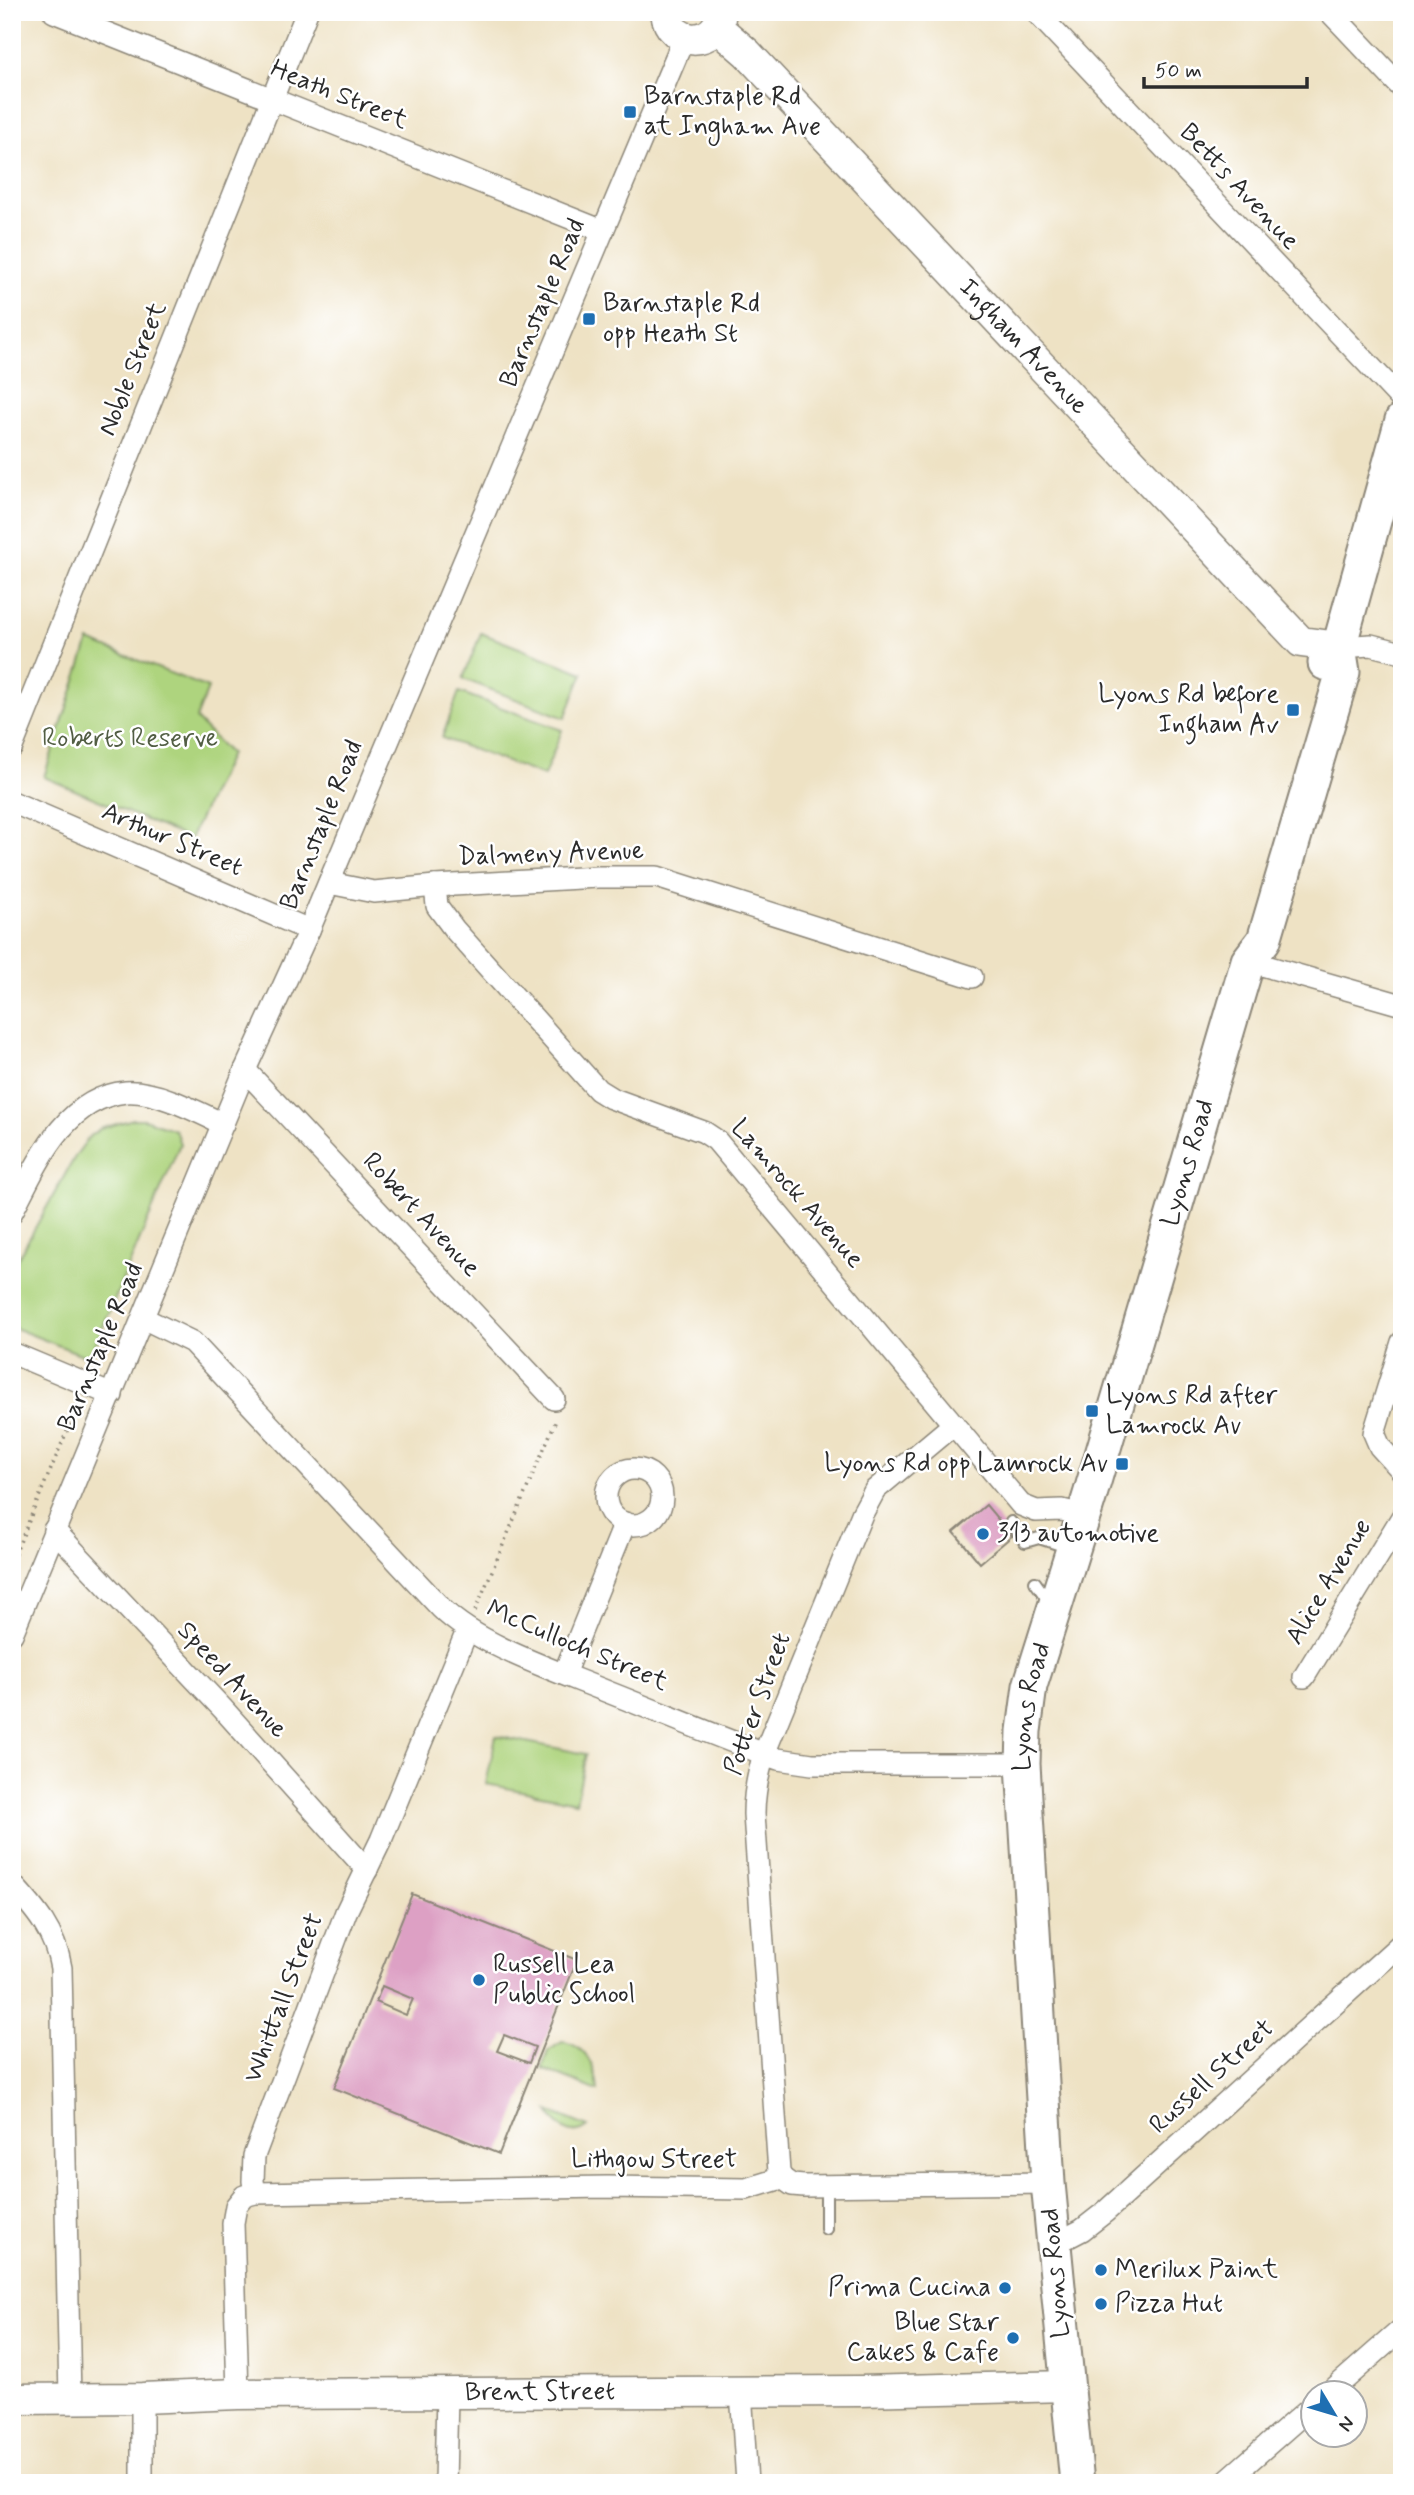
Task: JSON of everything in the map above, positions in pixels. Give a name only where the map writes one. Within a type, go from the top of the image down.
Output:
[{"type":"main road","points":[[666,12],[670,27],[684,38],[702,38],[710,34],[719,20]]},
{"type":"main road","name":"Ingham Avenue","points":[[719,20],[747,53],[1301,642],[1339,647]]},
{"type":"main road","name":"Lyons Road","points":[[1077,2483],[1048,2183],[1023,1764],[1024,1731],[1044,1595],[1073,1548],[1248,961],[1243,934],[1252,902],[1323,665],[1339,647],[1402,420]]},
{"type":"main road","name":"Brent Street","points":[[12,2399],[860,2391],[1068,2386]]},
{"type":"street","name":"Heath Street","points":[[54,12],[603,231]]},
{"type":"street","name":"Noble Street","points":[[12,747],[307,12]]},
{"type":"street","name":"Betts Avenue","points":[[1036,12],[1402,400]]},
{"type":"street","points":[[1330,12],[1402,88]]},
{"type":"street","name":"Barnstaple Road","points":[[12,1634],[145,1319],[245,1070],[329,883],[684,38]]},
{"type":"street","points":[[1339,647],[1371,645],[1402,653]]},
{"type":"street","name":"Arthur Street","points":[[12,802],[309,930]]},
{"type":"street","name":"Dalmeny Avenue","points":[[329,883],[374,892],[598,877],[657,877],[972,977]]},
{"type":"street","name":"Lamrock Avenue","points":[[435,886],[437,906],[454,929],[598,1090],[611,1098],[704,1132],[716,1140],[1021,1505],[1036,1511],[1062,1510],[1083,1515]]},
{"type":"street","points":[[1248,961],[1402,1005]]},
{"type":"street","name":"Robert Avenue","points":[[245,1070],[554,1399]]},
{"type":"street","points":[[12,1212],[52,1140],[73,1115],[98,1098],[128,1092],[161,1098],[223,1124]]},
{"type":"street","name":"McCulloch Street","points":[[145,1319],[192,1342],[441,1608],[467,1631],[564,1674],[764,1754],[793,1762],[1023,1764]]},
{"type":"street","points":[[1402,1342],[1374,1433],[1380,1447],[1402,1471]]},
{"type":"street","points":[[12,1353],[112,1395]]},
{"type":"street","name":"Potter Street","points":[[782,2178],[779,2172],[754,1795],[764,1754],[862,1514],[875,1490],[954,1424]]},
{"type":"street","name":"Alice Avenue","points":[[1304,1677],[1402,1517]]},
{"type":"street","points":[[564,1674],[625,1523]]},
{"type":"street","name":"Speed Avenue","points":[[54,1530],[223,1709],[367,1870]]},
{"type":"street","name":"Whittall Street","points":[[255,2193],[254,2156],[346,1912],[367,1870],[467,1631]]},
{"type":"street","points":[[12,1884],[52,1933],[61,1968],[71,2399]]},
{"type":"street","name":"Russell Street","points":[[1053,2245],[1082,2230],[1105,2212],[1402,1943]]},
{"type":"street","name":"Lithgow Street","points":[[255,2193],[607,2188],[746,2189],[782,2178],[792,2185],[1048,2183]]},
{"type":"street","points":[[238,2395],[233,2222],[240,2200],[255,2193]]},
{"type":"street","points":[[1343,2380],[1402,2329]]},
{"type":"street","points":[[741,2391],[747,2483]]},
{"type":"street","points":[[445,2483],[447,2394]]},
{"type":"street","points":[[142,2398],[142,2483]]},
{"type":"street","points":[[1224,2483],[1298,2418]]},
{"type":"lane","points":[[1011,1522],[1025,1542],[1039,1538],[1073,1548]]},
{"type":"lane","points":[[826,2185],[826,2229]]},
{"type":"path","name":"Barnstaple Road","points":[[12,1561],[86,1385]]},
{"type":"path","points":[[467,1631],[557,1418],[554,1399]]},
{"type":"green space","points":[[481,633],[583,673],[565,718],[463,679]]},
{"type":"green space","name":"Roberts Reserve","points":[[89,641],[208,688],[196,719],[230,754],[190,839],[44,777]]},
{"type":"green space","points":[[459,692],[562,730],[544,776],[442,738]]},
{"type":"green space","points":[[133,1119],[144,1119],[175,1130],[180,1144],[90,1358],[12,1327],[12,1269],[76,1155],[90,1136],[100,1129]]},
{"type":"green space","points":[[496,1736],[586,1754],[576,1802],[486,1784]]},
{"type":"green space","points":[[562,2042],[584,2053],[595,2075],[598,2091],[542,2069],[548,2051]]},
{"type":"green space","points":[[549,2111],[588,2127],[577,2132],[566,2130],[556,2122]]},
{"type":"building","name":"313 automotive","points":[[986,1505],[1012,1536],[980,1563],[954,1532]]},
{"type":"building","points":[[412,1894],[577,1960],[499,2154],[334,2088]],"holes":[[[382,1986],[413,1999],[406,2015],[376,2002]],[[504,2035],[535,2047],[529,2063],[497,2051]]]},
{"type":"place","name":"Barnstaple Rd at Ingham Ave","points":[[630,112]]},
{"type":"place","name":"Barnstaple Rd opp Heath St","points":[[589,319]]},
{"type":"place","name":"Lyons Rd before Ingham Av","points":[[1293,710]]},
{"type":"place","name":"Lyons Rd after Lamrock Av","points":[[1092,1411]]},
{"type":"place","name":"Lyons Rd opp Lamrock Av","points":[[1122,1464]]},
{"type":"place","name":"313 automotive","points":[[983,1534]]},
{"type":"place","name":"Russell Lea Public School","points":[[479,1980]]},
{"type":"place","name":"Merilux Paint","points":[[1101,2270]]},
{"type":"place","name":"Prima Cucina","points":[[1005,2288]]},
{"type":"place","name":"Pizza Hut","points":[[1101,2304]]},
{"type":"place","name":"Blue Star Cakes & Cafe","points":[[1013,2338]]}]
